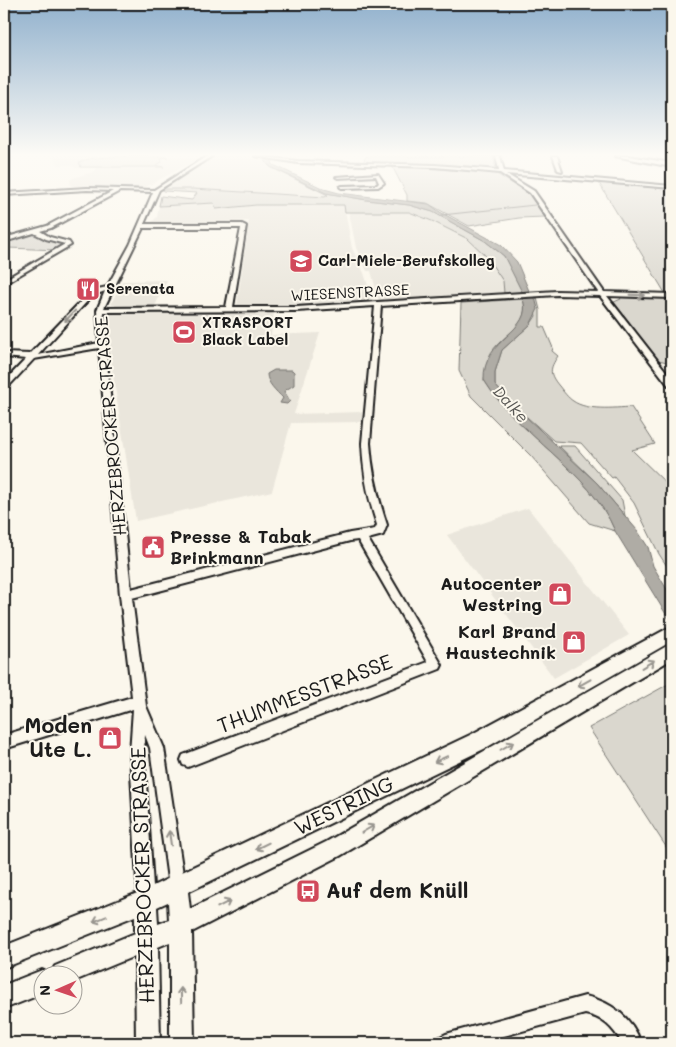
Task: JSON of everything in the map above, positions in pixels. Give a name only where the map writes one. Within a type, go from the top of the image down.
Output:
[{"type":"main road","name":"WESTRING","points":[[4,957],[177,887],[476,742],[672,633]]},
{"type":"main road","name":"WESTRING","points":[[82,967],[181,926],[333,849],[672,650]]},
{"type":"main road","name":"HERZEBROCKER STRASSE","points":[[177,887],[181,926],[182,1043]]},
{"type":"main road","name":"HERZEBROCKER STRASSE","points":[[146,901],[148,1043]]},
{"type":"main road","points":[[4,997],[32,986]]},
{"type":"street","points":[[4,240],[49,226],[91,205]]},
{"type":"street","name":"HERZEBROCKER STRASSE","points":[[146,901],[137,753],[140,704],[126,595],[100,310],[109,289],[124,263],[150,205]]},
{"type":"street","points":[[541,205],[602,294],[672,384]]},
{"type":"street","points":[[141,226],[236,224],[244,228],[230,309]]},
{"type":"street","points":[[4,282],[68,245],[35,231]]},
{"type":"street","points":[[4,386],[90,295],[100,290],[109,289]]},
{"type":"street","name":"WIESENSTRASSE","points":[[100,310],[296,309],[523,295],[602,294],[672,296]]},
{"type":"street","points":[[126,595],[350,537],[379,532],[382,525],[372,494],[366,463],[366,443],[378,304]]},
{"type":"street","points":[[4,355],[30,358],[102,345]]},
{"type":"street","points":[[658,366],[672,366]]},
{"type":"street","name":"THUMMESSTRASSE","points":[[188,760],[436,665],[361,536]]},
{"type":"street","points":[[4,742],[140,704]]},
{"type":"street","name":"HERZEBROCKER STRASSE","points":[[140,704],[157,748],[177,887]]},
{"type":"street","points":[[446,1043],[585,1005],[598,1007],[613,1017],[632,1043]]},
{"type":"shaded area","name":"Carl-Miele-Berufskolleg","points":[[215,205],[216,209],[256,205],[344,205],[352,248],[364,273],[373,301],[292,306],[237,305],[249,221],[149,225],[157,217],[159,206]]},
{"type":"shaded area","points":[[215,205],[409,205],[433,212],[485,241],[504,256],[523,292],[504,293],[503,281],[486,256],[468,239],[409,212],[345,212],[344,205],[256,205],[216,209]]},
{"type":"shaded area","points":[[430,205],[536,205],[545,217],[519,218],[469,226]]},
{"type":"shaded area","points":[[612,205],[672,205],[672,293],[665,293]]},
{"type":"shaded area","points":[[349,212],[410,212],[468,239],[486,256],[503,281],[504,293],[379,301],[371,271],[367,271],[356,248]]},
{"type":"shaded area","points":[[31,234],[64,245],[58,250],[8,248],[4,245],[4,242]]},
{"type":"shaded area","points":[[167,280],[155,306],[115,306],[111,304],[122,281]]},
{"type":"shaded area","points":[[619,297],[672,299],[672,363],[658,360],[614,302],[621,299]]},
{"type":"shaded area","points":[[532,298],[537,298],[540,310],[540,327],[544,327],[553,348],[552,351],[558,356],[553,364],[552,375],[569,398],[586,406],[601,408],[631,407],[655,444],[632,450],[672,489],[672,574],[659,554],[634,503],[614,477],[612,478],[581,443],[554,441],[510,402],[495,385],[495,372],[502,350],[530,325],[536,316]]},
{"type":"shaded area","points":[[523,299],[524,308],[520,322],[491,353],[484,380],[516,419],[588,489],[603,509],[615,531],[589,523],[531,456],[471,396],[459,371],[461,303]]},
{"type":"shaded area","points":[[274,312],[271,335],[320,333],[294,414],[362,412],[362,422],[291,423],[272,491],[136,521],[112,368],[106,315],[109,313]]},
{"type":"shaded area","points":[[559,446],[575,446],[622,500],[625,516],[597,483]]},
{"type":"shaded area","points":[[528,508],[629,635],[554,678],[447,535]]},
{"type":"shaded area","points":[[672,682],[672,856],[589,728]]},
{"type":"water","name":"Dalke","points":[[409,205],[430,205],[501,245],[517,262],[532,298],[535,298],[538,309],[530,325],[502,350],[495,372],[495,385],[510,402],[597,483],[637,530],[648,547],[653,566],[672,598],[672,624],[603,509],[588,489],[516,419],[484,380],[486,366],[491,354],[521,320],[524,310],[523,299],[525,298],[504,256],[485,241],[433,212]]},
{"type":"water","points":[[274,370],[292,370],[294,372],[294,385],[284,391],[290,401],[287,404],[280,403],[283,398],[269,381],[267,374]]},
{"type":"waterway","points":[[442,215],[535,205]]},
{"type":"place","name":"Carl-Miele-Berufskolleg","points":[[301,261]]},
{"type":"place","name":"Serenata","points":[[88,289]]},
{"type":"place","name":"XTRASPORT Black Label","points":[[184,332]]},
{"type":"place","name":"Presse & Tabak Brinkmann","points":[[153,547]]},
{"type":"place","name":"Autocenter Westring","points":[[560,594]]},
{"type":"place","name":"Karl Brand Haustechnik","points":[[574,642]]},
{"type":"place","name":"Moden Ute L.","points":[[110,738]]},
{"type":"place","name":"Auf dem Knüll","points":[[308,891]]}]
